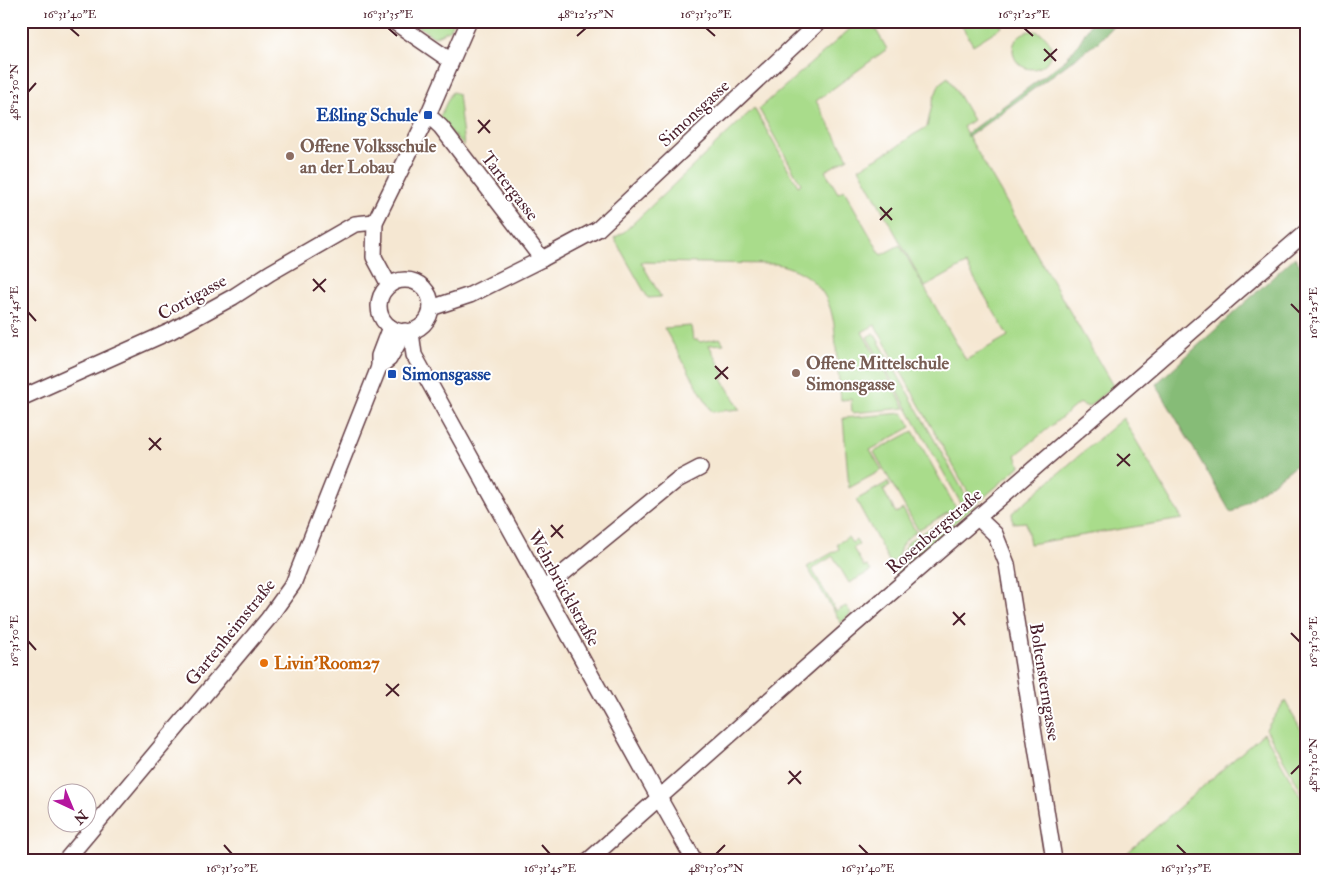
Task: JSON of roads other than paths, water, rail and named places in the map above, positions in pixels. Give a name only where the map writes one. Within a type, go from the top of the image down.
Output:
[{"type":"street","points":[[393,21],[450,62]]},
{"type":"street","points":[[389,285],[374,257],[376,222],[428,115],[469,21]]},
{"type":"street","name":"Simonsgasse","points":[[431,308],[470,295],[598,228],[820,21]]},
{"type":"street","name":"Tartergasse","points":[[428,115],[441,127],[542,259]]},
{"type":"street","name":"Cortigasse","points":[[21,398],[171,331],[233,297],[270,273],[355,224],[376,222]]},
{"type":"street","name":"Rosenbergstraße","points":[[589,860],[846,632],[1306,232]]},
{"type":"street","points":[[408,332],[395,331],[384,323],[379,313],[380,298],[389,285],[398,281],[409,280],[423,287],[430,300],[431,308]]},
{"type":"street","name":"Gartenheimstraße","points":[[379,367],[389,359],[408,332],[426,322],[431,308]]},
{"type":"street","name":"Gartenheimstraße","points":[[66,860],[268,619],[293,584],[379,367],[378,356],[390,327]]},
{"type":"street","name":"Wehrbrücklstraße","points":[[408,332],[414,355],[694,860]]},
{"type":"street","points":[[544,589],[678,480],[700,468]]},
{"type":"street","name":"Boltensterngasse","points":[[978,518],[995,534],[1007,564],[1054,860]]},
{"type":"place","name":"Eßling Schule","points":[[428,115]]},
{"type":"place","name":"Offene Volksschule an der Lobau","points":[[290,156]]},
{"type":"place","name":"Offene Mittelschule Simonsgasse","points":[[796,373]]},
{"type":"place","name":"Simonsgasse","points":[[392,374]]},
{"type":"place","name":"Livin'Room27","points":[[264,663]]}]
